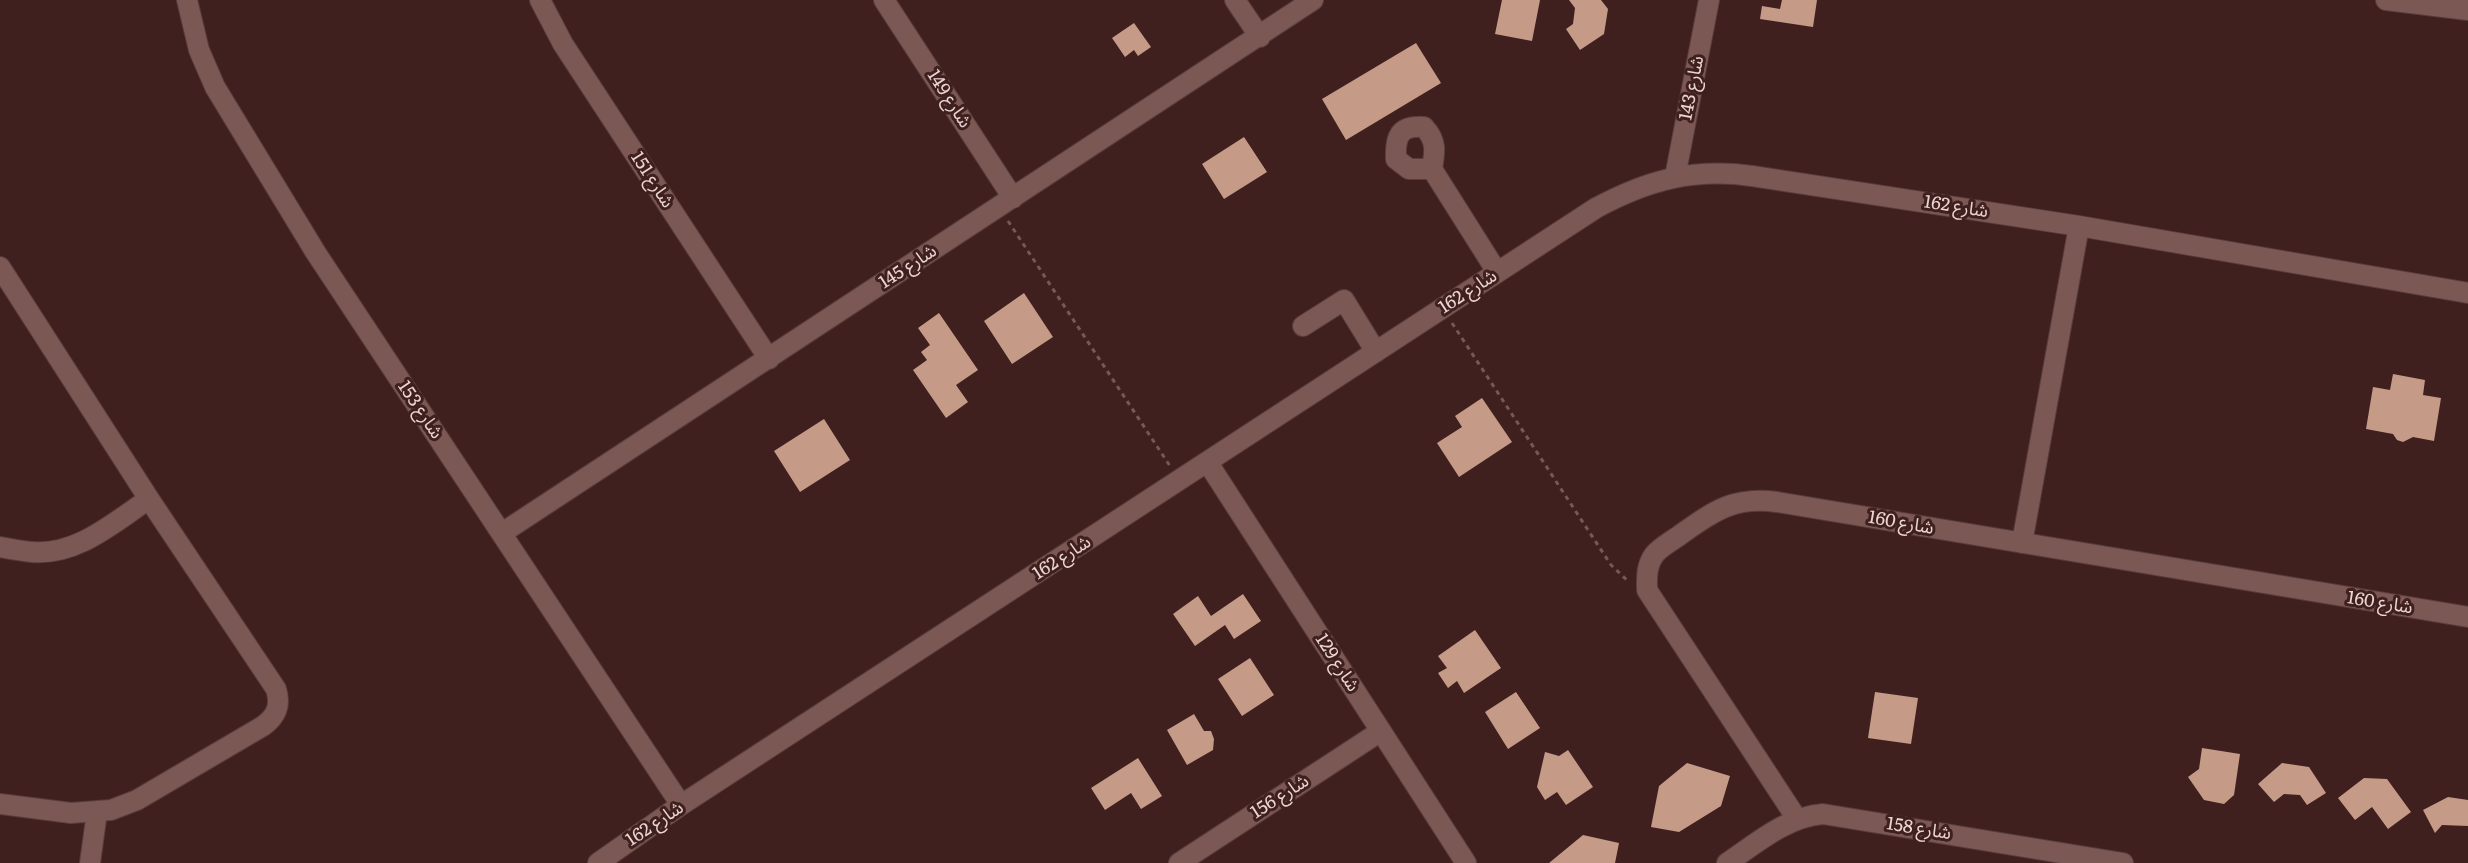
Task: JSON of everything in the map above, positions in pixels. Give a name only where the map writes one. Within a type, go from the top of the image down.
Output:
[{"type":"street","name":"شارع 153","points":[[187,0],[199,50],[215,87],[316,254],[681,806]]},
{"type":"street","name":"شارع 151","points":[[540,0],[563,44],[769,358]]},
{"type":"street","name":"شارع 149","points":[[884,0],[1006,203]]},
{"type":"street","points":[[1235,0],[1260,37]]},
{"type":"street","name":"شارع 145","points":[[502,533],[1260,37],[1313,0]]},
{"type":"street","name":"شارع 143","points":[[1675,177],[1710,0]]},
{"type":"street","points":[[2391,0],[2468,10]]},
{"type":"street","points":[[1432,169],[1497,272]]},
{"type":"street","name":"شارع 162","points":[[598,863],[681,806],[1596,208],[1621,195],[1675,177],[1700,173],[1744,175],[2079,226],[2468,293]]},
{"type":"street","points":[[2022,543],[2079,226]]},
{"type":"street","points":[[0,267],[149,499],[276,689],[279,706],[270,721],[263,726],[138,800],[97,812],[54,812],[0,804]]},
{"type":"street","points":[[1303,326],[1345,300],[1376,352]]},
{"type":"street","name":"شارع 129","points":[[1208,463],[1466,863]]},
{"type":"street","points":[[0,547],[34,552],[63,550],[99,532],[149,499]]},
{"type":"street","name":"شارع 160","points":[[1647,591],[1646,572],[1654,555],[1708,515],[1724,506],[1741,501],[1759,500],[2468,617]]},
{"type":"street","points":[[1647,591],[1797,819]]},
{"type":"street","name":"شارع 156","points":[[1179,863],[1381,731]]},
{"type":"street","points":[[90,863],[97,812]]},
{"type":"street","name":"شارع 158","points":[[1727,863],[1797,819],[1823,814],[2123,863]]},
{"type":"path","points":[[1006,203],[1180,481]]},
{"type":"path","points":[[1443,309],[1611,564],[1633,585],[1647,591]]},
{"type":"building","points":[[1502,0],[1540,0],[1532,41],[1495,34]]},
{"type":"building","points":[[1569,0],[1601,0],[1608,9],[1604,34],[1580,50],[1566,29],[1573,24],[1575,8]]},
{"type":"building","points":[[1782,0],[1817,0],[1813,27],[1760,19],[1762,6],[1780,9]]},
{"type":"building","points":[[1134,23],[1151,47],[1138,56],[1134,50],[1125,57],[1112,38]]},
{"type":"building","points":[[1416,43],[1441,83],[1346,140],[1322,99]]},
{"type":"building","points":[[1244,137],[1267,172],[1224,199],[1202,164]]},
{"type":"building","points":[[1024,293],[1053,337],[1012,364],[984,321]]},
{"type":"building","points":[[939,313],[978,370],[956,385],[968,402],[946,418],[913,370],[927,360],[921,352],[930,345],[918,328]]},
{"type":"building","points":[[2393,374],[2425,380],[2423,395],[2441,398],[2434,441],[2413,437],[2403,442],[2397,440],[2393,434],[2366,429],[2373,387],[2390,390]]},
{"type":"building","points":[[1482,398],[1512,442],[1459,477],[1437,443],[1462,427],[1455,416]]},
{"type":"building","points":[[824,419],[850,460],[800,492],[774,451]]},
{"type":"building","points":[[1243,594],[1261,621],[1234,639],[1225,625],[1195,646],[1173,614],[1198,596],[1211,616]]},
{"type":"building","points":[[1475,630],[1501,668],[1464,693],[1457,681],[1448,688],[1438,673],[1447,668],[1438,656]]},
{"type":"building","points":[[1250,658],[1274,695],[1242,716],[1218,679]]},
{"type":"building","points":[[1516,692],[1540,728],[1508,749],[1485,712]]},
{"type":"building","points":[[1875,692],[1918,698],[1911,744],[1868,738]]},
{"type":"building","points":[[1194,714],[1204,731],[1211,731],[1214,739],[1213,750],[1187,765],[1167,730]]},
{"type":"building","points":[[2202,748],[2240,754],[2234,795],[2224,804],[2204,800],[2188,777],[2199,769]]},
{"type":"building","points":[[1568,750],[1593,787],[1566,805],[1557,792],[1545,800],[1537,787],[1545,752],[1559,756]]},
{"type":"building","points":[[1138,758],[1162,796],[1141,809],[1131,793],[1105,810],[1091,788]]},
{"type":"building","points":[[1687,763],[1730,776],[1721,806],[1679,832],[1651,827],[1659,786]]},
{"type":"building","points":[[2282,763],[2309,767],[2326,793],[2307,805],[2300,795],[2284,794],[2274,802],[2258,784]]},
{"type":"building","points":[[2364,778],[2387,779],[2411,812],[2388,829],[2372,807],[2355,820],[2338,798]]},
{"type":"building","points":[[2448,797],[2468,800],[2468,826],[2442,825],[2435,833],[2423,810]]},
{"type":"building","points":[[1583,835],[1619,843],[1615,863],[1549,863]]}]
